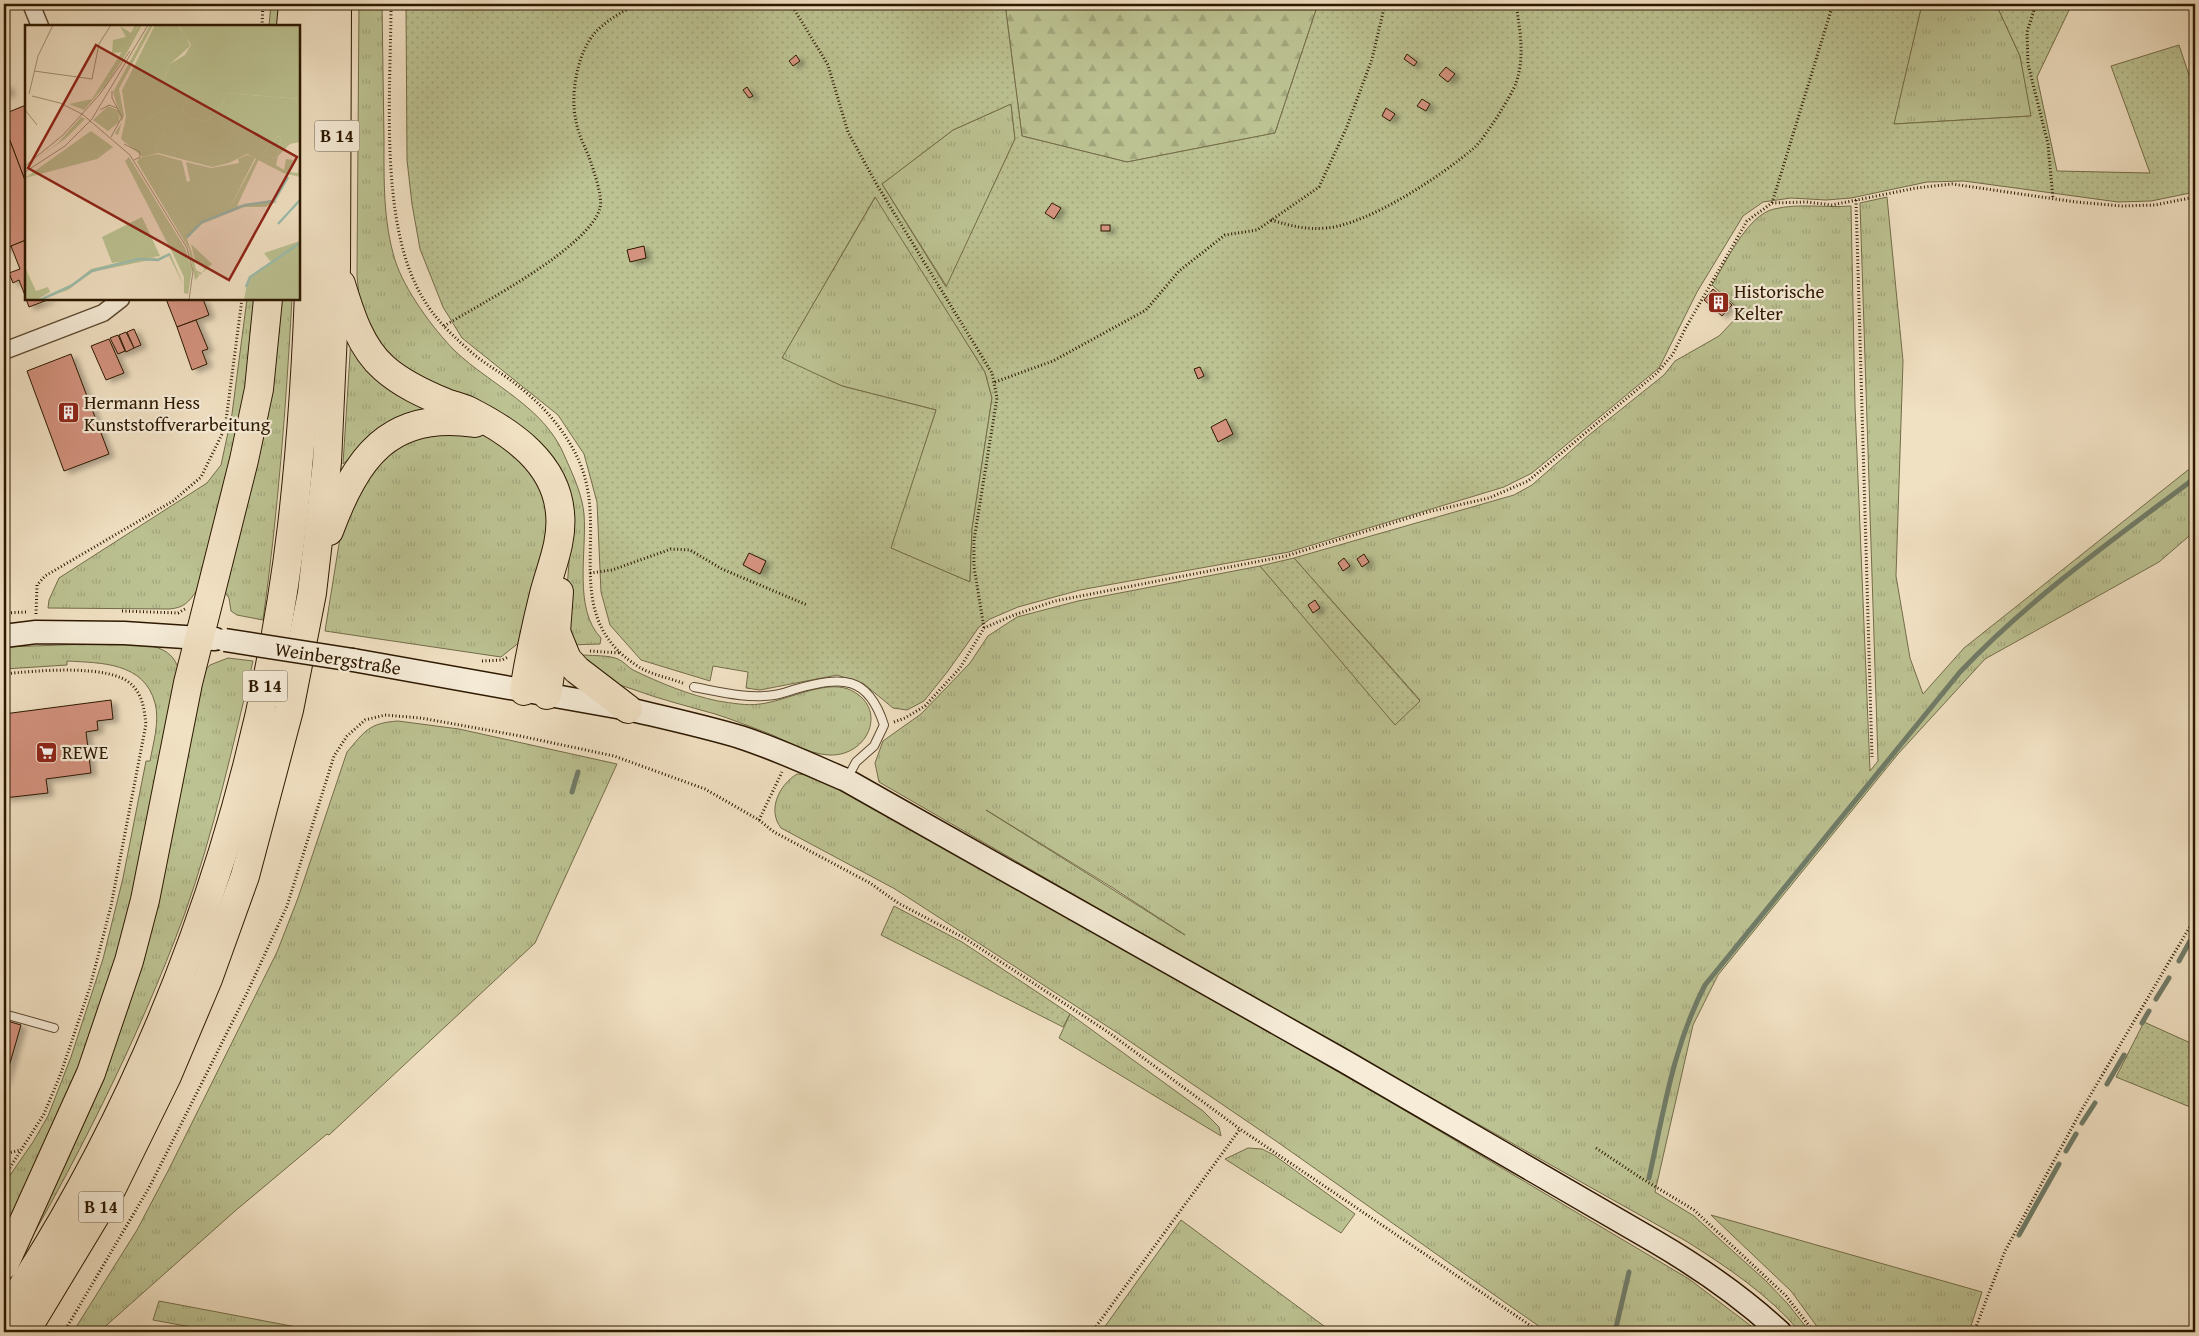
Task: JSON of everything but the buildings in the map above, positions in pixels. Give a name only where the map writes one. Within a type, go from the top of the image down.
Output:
[{"type":"highway","points":[[291,25],[293,4]]},
{"type":"highway","name":"B 14","points":[[4,1315],[61,1222],[106,1140],[144,1060],[180,973],[209,895],[231,824],[262,706],[290,536],[301,432],[308,306],[312,4]]},
{"type":"highway","name":"B 14","points":[[25,1332],[112,1188],[167,1076],[208,979],[245,876],[269,792],[289,710],[317,564],[331,392],[336,268],[338,4]]},
{"type":"highway","points":[[336,268],[357,329],[369,350],[382,367],[399,381],[423,394],[470,411],[521,443],[538,460],[558,495],[561,514],[556,555],[544,594],[535,693]]},
{"type":"highway","points":[[4,1265],[91,1073],[130,961],[145,900],[188,683],[212,639],[210,596],[244,460],[259,389],[268,300]]},
{"type":"highway","points":[[317,564],[346,488],[358,468],[373,450],[387,439],[414,426],[442,420],[496,427]]},
{"type":"highway","points":[[535,693],[556,632],[559,594],[556,555]]},
{"type":"highway","points":[[556,632],[567,659],[577,670],[628,709]]},
{"type":"main road","name":"Weinbergstraße","points":[[4,636],[36,621],[124,633],[212,639],[353,660],[628,709],[740,737],[788,754],[846,780],[1344,1061],[1664,1247],[1703,1270],[1751,1305],[1780,1332]]},
{"type":"street","points":[[31,4],[40,25]]},
{"type":"street","points":[[4,351],[103,313],[120,300]]},
{"type":"lane","points":[[694,687],[738,695],[756,696],[776,695],[824,681],[850,683],[870,695],[878,705],[884,725],[874,746],[856,762],[846,780]]},
{"type":"lane","points":[[4,1014],[54,1028]]},
{"type":"path","points":[[262,25],[263,4]]},
{"type":"path","points":[[391,4],[390,132],[394,211],[402,252],[424,301],[444,326],[570,246],[592,224],[600,207],[597,185],[576,122],[572,96],[582,54],[594,34],[620,13],[638,4]]},
{"type":"path","points":[[791,4],[828,65],[848,132],[872,176],[992,373],[995,382],[998,398],[974,540],[974,567],[984,628]]},
{"type":"path","points":[[995,382],[1053,361],[1146,310],[1179,271],[1225,235],[1257,230],[1319,187],[1346,129],[1372,59],[1385,4]]},
{"type":"path","points":[[1271,220],[1301,229],[1328,228],[1357,222],[1416,190],[1477,146],[1516,84],[1520,64],[1521,38],[1516,4]]},
{"type":"path","points":[[1772,203],[1832,4]]},
{"type":"path","points":[[2036,4],[2027,32],[2028,64],[2048,144],[2053,198]]},
{"type":"path","points":[[884,725],[905,718],[925,706],[960,668],[984,628],[1014,615],[1055,601],[1286,556],[1428,512],[1489,498],[1528,481],[1657,373],[1673,354],[1685,329],[1747,221],[1772,203],[1806,202],[1832,205],[1916,188],[1952,184],[2122,206],[2155,204],[2195,197]]},
{"type":"path","points":[[1856,200],[1872,757]]},
{"type":"path","points":[[36,621],[37,585],[45,576],[173,501],[201,477],[225,428],[242,300]]},
{"type":"path","points":[[590,573],[612,570],[671,549],[690,550],[722,569],[807,605]]},
{"type":"path","points":[[113,611],[178,613],[184,610],[198,594],[210,596]]},
{"type":"path","points":[[36,621],[45,611]]},
{"type":"path","points":[[4,613],[36,621]]},
{"type":"path","points":[[621,654],[641,668],[694,687]]},
{"type":"path","points":[[472,660],[493,662],[511,656]]},
{"type":"path","points":[[4,674],[89,671],[112,674],[130,683],[138,692],[144,703],[146,724],[111,906],[90,987],[61,1072],[44,1114],[4,1177]]},
{"type":"path","points":[[64,1332],[150,1186],[247,993],[286,906],[334,756],[347,736],[365,720],[385,715],[421,718],[614,756],[705,789],[759,820],[774,832],[870,883],[898,903],[966,939],[1108,1032],[1240,1129],[1540,1332]]},
{"type":"path","points":[[759,820],[779,781],[788,754]]},
{"type":"path","points":[[1974,1332],[2005,1251],[2081,1111],[2195,918]]},
{"type":"path","points":[[1092,1332],[1240,1129]]},
{"type":"path","points":[[1596,1148],[1694,1210],[1786,1296],[1814,1332]]},
{"type":"path","points":[[4,1154],[22,1149]]},
{"type":"green space","points":[[271,4],[286,4],[284,25],[269,25]]},
{"type":"green space","points":[[359,4],[382,4],[385,200],[388,230],[399,271],[412,296],[446,342],[470,364],[531,411],[545,424],[556,440],[574,478],[583,507],[584,596],[592,626],[601,638],[600,644],[568,645],[564,630],[572,521],[556,464],[533,436],[488,409],[428,385],[387,357],[360,308],[357,275]]},
{"type":"green space","points":[[406,4],[1005,4],[1022,136],[1127,162],[1275,133],[1318,4],[1922,4],[1894,124],[2031,116],[2020,56],[1996,4],[2072,4],[2037,77],[2057,171],[2150,173],[2111,66],[2179,45],[2195,93],[2195,192],[2151,201],[2118,202],[1964,181],[1927,182],[1851,198],[1826,200],[1791,198],[1763,202],[1743,216],[1697,292],[1659,368],[1532,473],[1504,487],[1289,552],[1080,590],[1018,607],[990,619],[979,627],[924,701],[907,710],[893,708],[864,684],[837,675],[760,690],[746,688],[748,672],[713,666],[710,681],[641,660],[610,625],[601,592],[597,502],[584,454],[558,415],[462,338],[443,307],[420,249],[407,160]],"holes":[[[1011,104],[1015,139],[946,287],[882,184],[953,130]],[[875,197],[985,372],[992,398],[972,529],[970,582],[891,548],[936,410],[842,386],[782,358]]]},
{"type":"green space","points":[[1005,4],[1318,4],[1275,133],[1127,162],[1022,136]]},
{"type":"green space","points":[[1922,4],[1996,4],[2020,56],[2032,116],[1893,124]]},
{"type":"green space","points":[[1011,104],[1015,139],[947,287],[882,184],[953,130]]},
{"type":"green space","points":[[876,196],[985,372],[992,398],[972,529],[970,582],[890,548],[936,410],[842,386],[781,359]]},
{"type":"green space","points":[[1887,197],[1903,361],[1896,576],[1910,658],[1923,694],[1964,648],[2188,470],[2195,469],[2195,531],[2159,562],[1985,659],[1898,754],[1718,975],[1693,1025],[1655,1192],[1694,1216],[1766,1281],[1788,1304],[1810,1332],[1800,1332],[1761,1294],[1732,1271],[1686,1241],[1222,980],[879,782],[875,763],[883,741],[921,714],[970,663],[988,636],[1017,617],[1078,601],[1260,566],[1395,724],[1420,700],[1294,558],[1514,495],[1532,485],[1589,435],[1664,375],[1675,361],[1719,336],[1742,312],[1712,285],[1730,253],[1746,230],[1764,213],[1783,207],[1802,206],[1851,206],[1855,405],[1870,771],[1878,761],[1860,203]],"holes":[[[986,810],[1113,888],[1185,935]]]},
{"type":"green space","points":[[247,300],[262,300],[248,415],[197,590],[186,604],[169,609],[48,608],[49,600],[59,578],[207,483],[221,465],[232,414]]},
{"type":"green space","points":[[278,300],[292,300],[281,460],[263,620],[237,615],[231,611],[229,598],[224,591]]},
{"type":"green space","points":[[351,339],[438,409],[384,430],[343,464]]},
{"type":"green space","points":[[479,431],[522,455],[549,504],[548,533],[526,637],[501,657],[325,631],[344,513],[364,469],[413,433]]},
{"type":"green space","points":[[1294,558],[1420,701],[1395,725],[1260,566]]},
{"type":"green space","points":[[143,644],[163,650],[172,657],[181,675],[124,961],[4,1246],[4,1184],[33,1142],[48,1116],[71,1057],[103,959],[123,878],[146,761],[150,761],[157,717],[155,703],[149,690],[141,679],[131,672],[107,664],[67,661],[67,665],[4,669],[4,647]]},
{"type":"green space","points":[[573,656],[606,656],[618,659],[633,670],[675,688],[718,701],[749,705],[770,702],[828,687],[848,689],[861,697],[868,707],[871,718],[869,729],[864,739],[855,748],[843,753],[829,755],[812,752],[727,718],[652,696],[610,681]]},
{"type":"green space","points":[[228,658],[253,661],[214,820],[185,913],[146,1009],[103,1103],[55,1195],[4,1286],[4,1281],[87,1106],[203,673],[210,665]]},
{"type":"green space","points":[[398,721],[459,729],[617,764],[535,943],[329,1135],[327,1134],[235,1211],[99,1332],[73,1332],[137,1230],[277,952],[298,898],[347,752],[368,729],[380,724]]},
{"type":"green space","points":[[797,774],[809,775],[859,798],[1377,1094],[1689,1279],[1759,1332],[1547,1332],[1276,1141],[1116,1032],[895,889],[781,828],[775,814],[777,798],[785,785]]},
{"type":"green space","points":[[894,906],[962,942],[1070,1014],[1063,1027],[881,935]]},
{"type":"green space","points":[[1070,1014],[1203,1111],[1219,1127],[1221,1136],[1059,1038]]},
{"type":"green space","points":[[2144,1022],[2195,1045],[2195,1109],[2116,1077]]},
{"type":"green space","points":[[1248,1148],[1262,1149],[1274,1155],[1355,1214],[1341,1233],[1225,1159]]},
{"type":"green space","points":[[1711,1215],[1982,1292],[1969,1332],[1821,1332],[1791,1291]]},
{"type":"green space","points":[[1181,1220],[1332,1332],[1101,1332]]},
{"type":"green space","points":[[159,1301],[323,1332],[219,1332],[153,1320]]},
{"type":"waterway","points":[[1649,1178],[1677,1055],[1694,1008],[1705,985],[1960,672],[2015,619],[2073,570],[2195,478]]},
{"type":"waterway","points":[[572,792],[578,772]]},
{"type":"waterway","points":[[2179,961],[2190,941]]},
{"type":"waterway","points":[[2156,999],[2169,978]]},
{"type":"waterway","points":[[2142,1023],[2149,1011]]},
{"type":"waterway","points":[[2107,1084],[2124,1055]]},
{"type":"waterway","points":[[2082,1123],[2095,1103]]},
{"type":"waterway","points":[[2066,1151],[2076,1134]]},
{"type":"waterway","points":[[2019,1235],[2059,1164]]},
{"type":"waterway","points":[[1615,1332],[1629,1272]]},
{"type":"place","name":"Historische Kelter","points":[[1718,302]]},
{"type":"place","name":"Hermann Hess Kunststoffverarbeitung","points":[[68,413]]},
{"type":"place","name":"REWE","points":[[46,752]]}]
